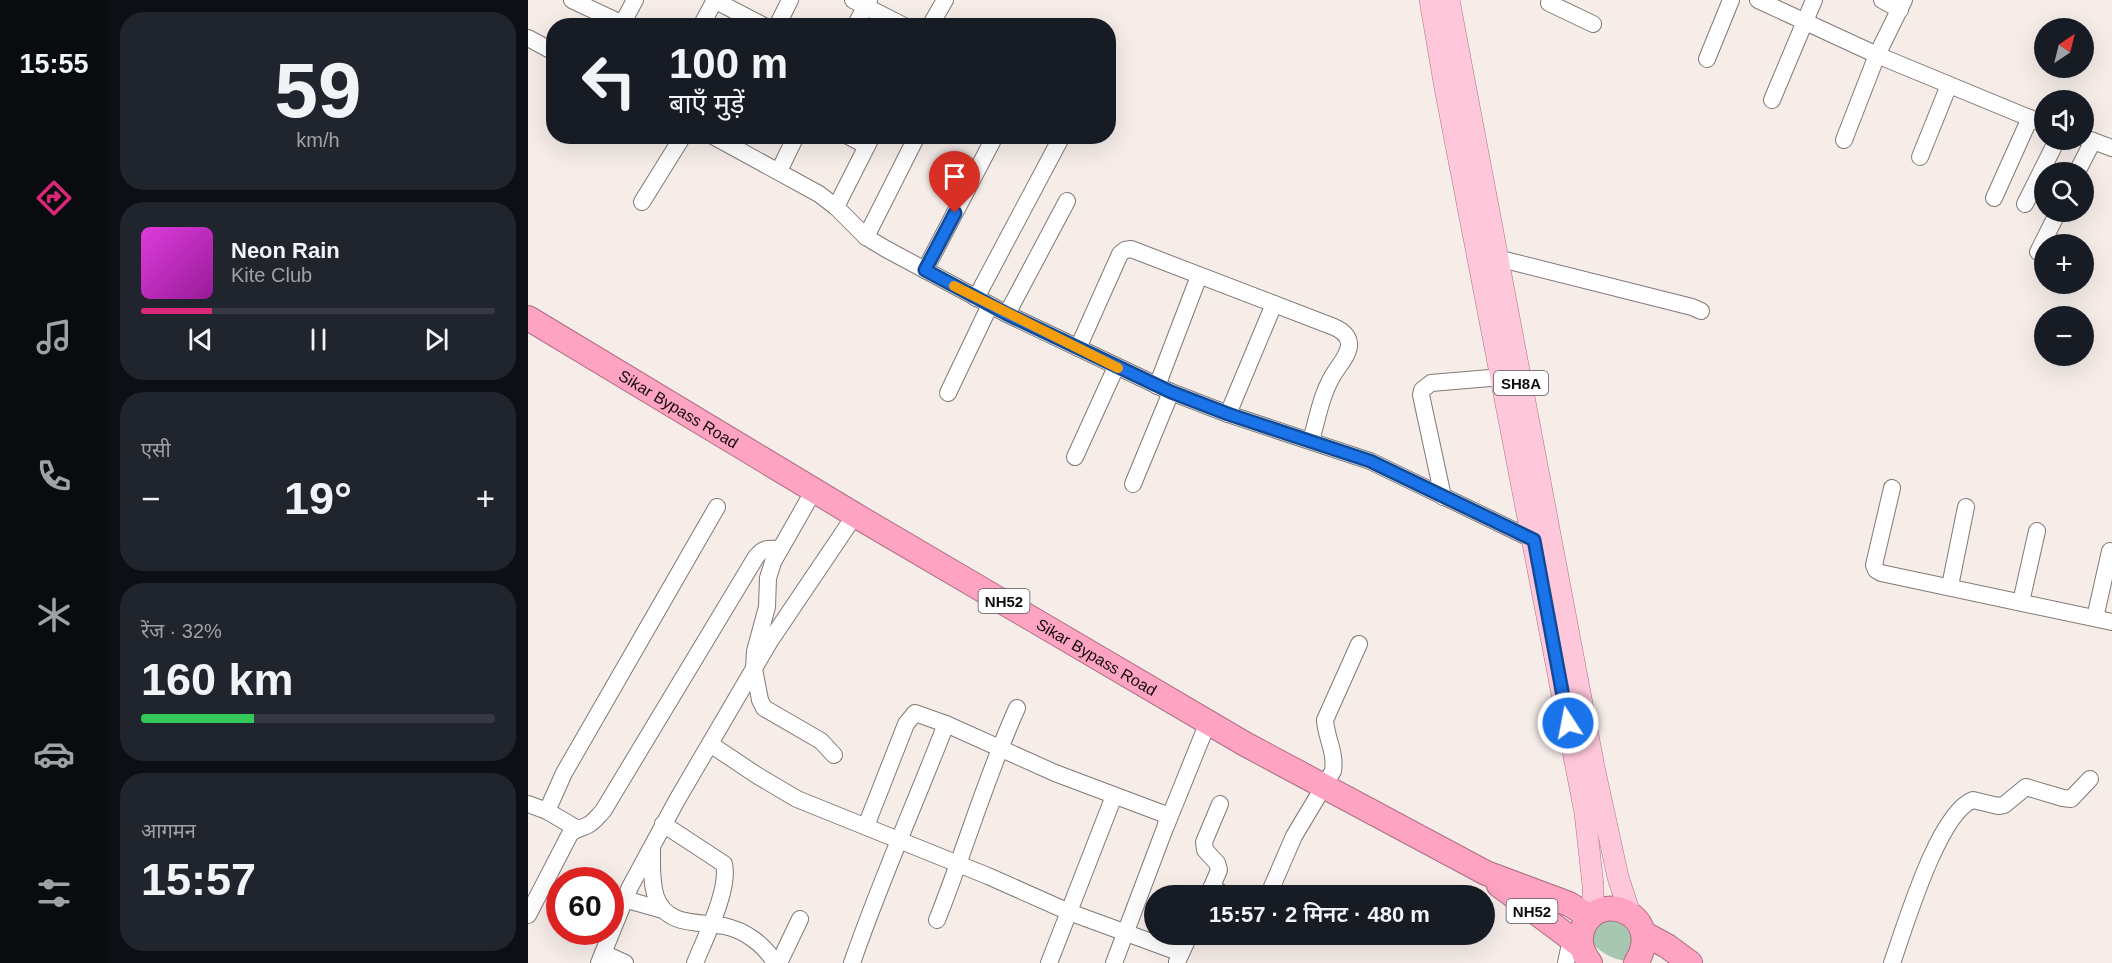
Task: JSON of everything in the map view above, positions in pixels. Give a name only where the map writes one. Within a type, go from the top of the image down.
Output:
[{"type":"highway","name":"Sikar Bypass Road","points":[[528,318],[1208,722],[1486,873],[1569,904],[1592,916],[1584,926],[1577,953],[1486,873]]},
{"type":"highway","points":[[1592,916],[1600,911],[1616,909],[1690,963]]},
{"type":"highway","points":[[1636,963],[1643,948],[1637,924]]},
{"type":"main road","name":"SH8A","points":[[1430,0],[1585,813],[1593,885],[1592,916]]},
{"type":"main road","name":"SH8A","points":[[1449,0],[1594,767],[1618,877],[1637,924]]},
{"type":"street","points":[[572,0],[609,18]]},
{"type":"street","points":[[626,18],[635,0]]},
{"type":"street","points":[[705,18],[714,0],[749,18]]},
{"type":"street","points":[[781,18],[790,0]]},
{"type":"street","points":[[935,18],[945,0]]},
{"type":"street","points":[[1707,59],[1731,0]]},
{"type":"street","points":[[1758,0],[1877,55],[2034,120]]},
{"type":"street","points":[[1772,100],[1814,0]]},
{"type":"street","points":[[1844,140],[1877,55],[1902,5],[1882,0]]},
{"type":"street","points":[[1549,1],[1593,24]]},
{"type":"street","points":[[858,18],[863,2],[890,18]]},
{"type":"street","points":[[528,38],[546,48]]},
{"type":"street","points":[[1920,157],[1949,85]]},
{"type":"street","points":[[1994,198],[2034,126]]},
{"type":"street","points":[[2094,141],[2112,148]]},
{"type":"street","points":[[642,202],[678,144]]},
{"type":"street","points":[[729,144],[819,194],[836,207],[866,237],[1007,314],[1164,389],[1228,414],[1370,461],[1534,540]]},
{"type":"street","points":[[778,171],[792,144]]},
{"type":"street","points":[[836,207],[868,144]]},
{"type":"street","points":[[866,237],[913,144]]},
{"type":"street","points":[[925,270],[991,144]]},
{"type":"street","points":[[948,393],[983,302],[1058,144]]},
{"type":"street","points":[[2025,204],[2052,150]]},
{"type":"street","points":[[1007,314],[1067,201]]},
{"type":"street","points":[[1078,348],[1120,255],[1125,250],[1131,249],[1341,330],[1349,343],[1348,351],[1327,389],[1311,441]]},
{"type":"street","points":[[1497,258],[1701,311]]},
{"type":"street","points":[[1133,484],[1199,276]]},
{"type":"street","points":[[1228,414],[1274,304]]},
{"type":"street","points":[[1075,457],[1116,367]]},
{"type":"street","points":[[1443,496],[1421,395],[1422,390],[1431,383],[1502,377]]},
{"type":"street","points":[[1892,488],[1876,557],[1876,570],[1881,573],[2112,622]]},
{"type":"street","points":[[814,490],[772,562],[768,578],[767,607],[755,651],[754,669],[759,700],[764,708],[821,741],[834,755]]},
{"type":"street","points":[[547,811],[564,773],[717,507]]},
{"type":"street","points":[[1950,586],[1966,507]]},
{"type":"street","points":[[800,920],[777,963],[753,939],[740,931],[711,924],[689,923],[663,910],[624,899],[663,825],[770,642],[855,514]]},
{"type":"street","points":[[2021,602],[2037,531]]},
{"type":"street","points":[[528,804],[547,811],[576,828],[594,822],[603,811],[756,557],[761,550],[780,549]]},
{"type":"street","points":[[2095,618],[2110,551]]},
{"type":"street","points":[[1273,885],[1294,836],[1333,771],[1335,760],[1325,720],[1359,644]]},
{"type":"street","points":[[937,920],[960,864],[999,747],[1017,708]]},
{"type":"street","points":[[866,826],[909,718],[915,713],[1114,796],[1164,814],[1167,820],[1166,826]]},
{"type":"street","points":[[1114,963],[1208,722]]},
{"type":"street","points":[[852,963],[946,724]]},
{"type":"street","points":[[710,744],[797,799],[960,864],[1069,912],[1125,932],[1179,958]]},
{"type":"street","points":[[1892,963],[1927,865],[1960,808],[1973,800],[1998,806],[2004,805],[2026,787],[2071,799],[2090,779]]},
{"type":"street","points":[[1049,963],[1114,796]]},
{"type":"street","points":[[1213,885],[1219,870],[1217,863],[1205,850],[1204,842],[1220,804]]},
{"type":"street","points":[[663,825],[724,864],[726,870],[721,894],[695,963]]},
{"type":"street","points":[[528,915],[561,849],[576,828]]},
{"type":"street","points":[[652,847],[652,884],[663,910]]},
{"type":"street","points":[[601,958],[625,963]]},
{"type":"green space","points":[[1602,914],[1640,930],[1627,961],[1605,954],[1589,938]]},
{"type":"slow traffic","points":[[954,286],[1118,368]]},
{"type":"route","points":[[955,213],[925,270],[1007,314],[1171,392],[1228,414],[1370,461],[1534,540],[1568,723]]}]
